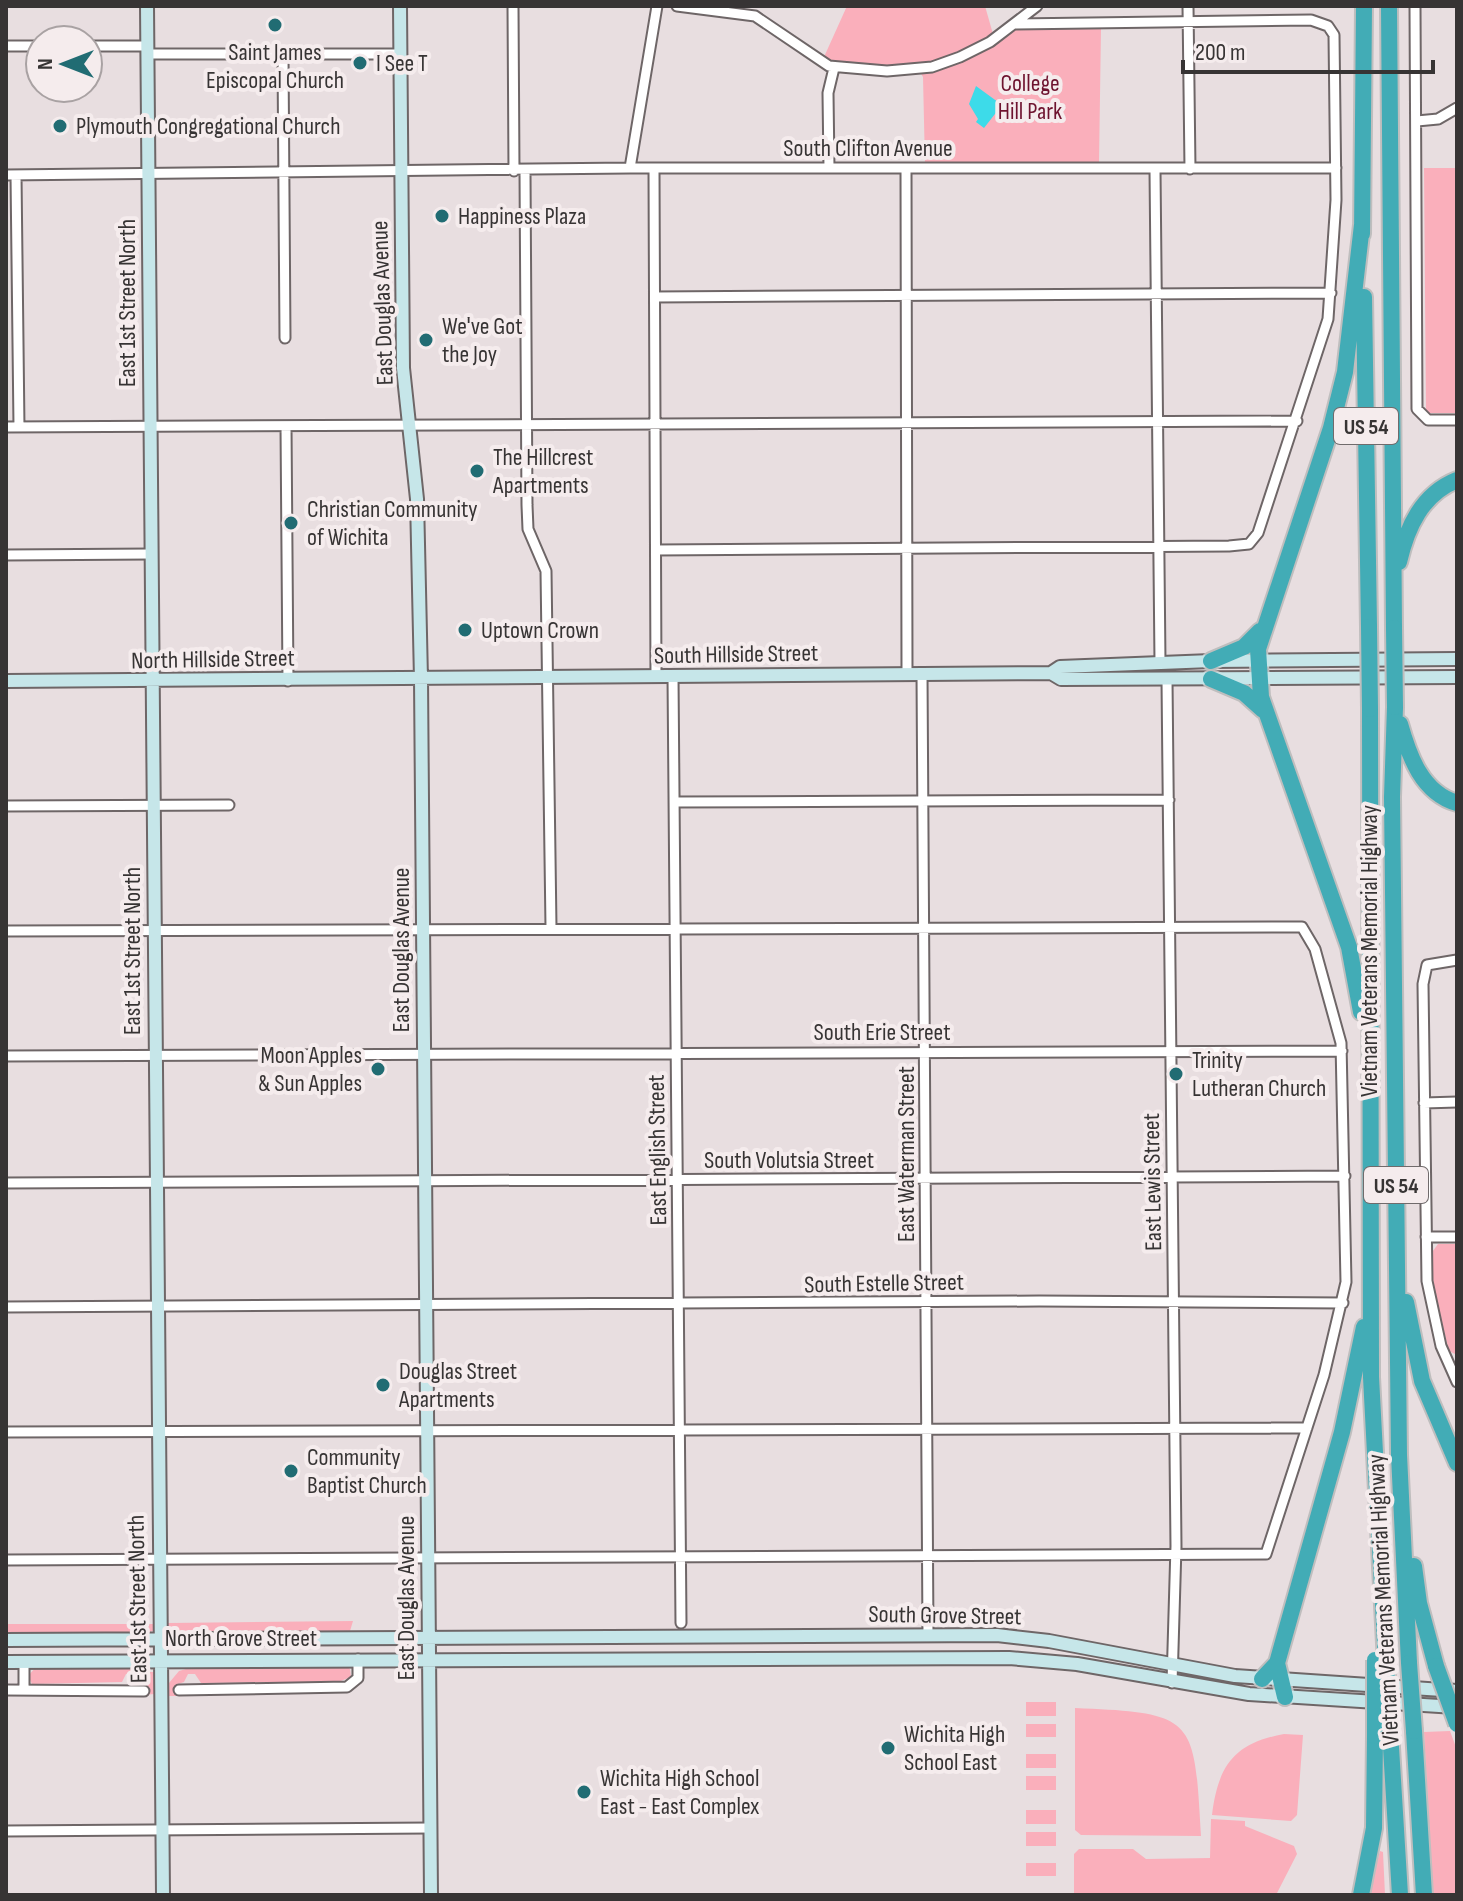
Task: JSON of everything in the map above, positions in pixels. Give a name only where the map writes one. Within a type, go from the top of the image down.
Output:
[{"type":"highway","name":"Vietnam Veterans Memorial Highway","points":[[1364,6],[1362,225],[1370,709],[1372,1391],[1380,1563],[1382,1734],[1400,1895]]},
{"type":"highway","name":"Vietnam Veterans Memorial Highway","points":[[1389,6],[1395,583],[1392,813],[1399,1455],[1424,1895]]},
{"type":"highway","points":[[1362,225],[1345,372],[1331,428],[1263,626],[1258,649],[1261,697],[1266,715],[1349,947],[1359,996],[1369,1086]]},
{"type":"highway","points":[[1395,583],[1407,532],[1422,506],[1442,487],[1457,480]]},
{"type":"highway","points":[[1211,661],[1244,647],[1263,626]]},
{"type":"highway","points":[[1211,679],[1244,693],[1266,715]]},
{"type":"highway","points":[[1395,707],[1409,757],[1426,783],[1457,803]]},
{"type":"highway","points":[[1396,1229],[1410,1333],[1419,1369],[1457,1463]]},
{"type":"highway","points":[[1285,1697],[1272,1674],[1342,1432],[1363,1333],[1370,1262]]},
{"type":"highway","points":[[1399,1455],[1419,1603],[1436,1666],[1457,1724]]},
{"type":"highway","points":[[1361,1895],[1374,1828],[1382,1734]]},
{"type":"street","name":"East 1st Street North","points":[[147,6],[163,1895]]},
{"type":"street","name":"East Douglas Avenue","points":[[400,6],[403,368],[417,499],[421,679],[431,1895]]},
{"type":"street","points":[[513,6],[528,423],[528,529],[546,571],[551,927]]},
{"type":"street","points":[[630,168],[657,6]]},
{"type":"street","points":[[677,6],[729,10],[755,16],[834,68],[887,71],[932,67],[960,57],[1015,24],[1037,6]]},
{"type":"street","points":[[1188,6],[1190,169]]},
{"type":"street","points":[[1415,6],[1417,409],[1428,420],[1457,420]]},
{"type":"street","points":[[656,550],[907,550],[1249,544],[1258,533],[1328,319],[1336,168],[1334,35],[1325,25],[1311,20],[1015,24]]},
{"type":"street","points":[[104,47],[283,55],[400,54]]},
{"type":"street","points":[[283,55],[285,338]]},
{"type":"street","points":[[829,168],[828,93],[834,68]]},
{"type":"street","points":[[1417,121],[1438,119],[1457,108]]},
{"type":"street","name":"South Clifton Avenue","points":[[11,175],[630,168],[1336,168]]},
{"type":"street","points":[[906,168],[907,673]]},
{"type":"street","points":[[654,169],[656,677]]},
{"type":"street","points":[[1155,170],[1160,662]]},
{"type":"street","points":[[11,175],[19,427]]},
{"type":"street","points":[[655,297],[1331,293]]},
{"type":"street","points":[[6,427],[1297,421]]},
{"type":"street","points":[[286,426],[288,681]]},
{"type":"street","points":[[6,555],[151,554]]},
{"type":"street","name":"South Hillside Street","points":[[1051,673],[1060,667],[1160,662],[1457,659]]},
{"type":"street","name":"South Hillside Street","points":[[421,679],[907,673],[1051,673],[1061,679],[1167,680],[1457,677]]},
{"type":"street","name":"East Waterman Street","points":[[922,673],[928,1635]]},
{"type":"street","name":"East English Street","points":[[673,676],[681,1623]]},
{"type":"street","name":"North Hillside Street","points":[[6,681],[421,679]]},
{"type":"street","name":"East Lewis Street","points":[[1167,680],[1176,1555],[1172,1683]]},
{"type":"street","points":[[674,802],[1169,800]]},
{"type":"street","points":[[6,806],[229,805]]},
{"type":"street","points":[[6,931],[1302,927],[1315,949],[1342,1051],[1345,1176],[1343,1303],[1266,1554],[682,1554],[6,1560]]},
{"type":"street","points":[[1457,960],[1427,965],[1423,984],[1429,1296],[1457,1382]]},
{"type":"street","name":"South Erie Street","points":[[6,1056],[1342,1051]]},
{"type":"street","points":[[1424,1103],[1457,1102]]},
{"type":"street","name":"South Volutsia Street","points":[[6,1183],[1345,1176]]},
{"type":"street","points":[[1426,1237],[1457,1237]]},
{"type":"street","name":"South Estelle Street","points":[[6,1307],[1343,1303]]},
{"type":"street","points":[[6,1432],[1307,1428]]},
{"type":"street","name":"South Grove Street","points":[[428,1638],[1022,1637],[1173,1666],[1457,1691]]},
{"type":"street","name":"North Grove Street","points":[[6,1640],[428,1638]]},
{"type":"street","name":"South Grove Street","points":[[428,1659],[1009,1658],[1077,1664],[1172,1683],[1285,1697],[1457,1707]]},
{"type":"street","points":[[179,1690],[336,1688],[355,1684],[358,1659]]},
{"type":"street","name":"North Grove Street","points":[[6,1662],[428,1659]]},
{"type":"street","points":[[160,1690],[177,1668],[196,1660]]},
{"type":"street","points":[[24,1662],[24,1690]]},
{"type":"street","points":[[6,1690],[144,1691]]},
{"type":"street","points":[[6,1831],[430,1828]]},
{"type":"green space","name":"College Hill Park","points":[[847,6],[985,6],[993,34],[1019,29],[1101,28],[1099,163],[925,165],[923,77],[917,67],[838,63],[824,57]]},
{"type":"green space","points":[[1424,168],[1457,168],[1457,413],[1426,413]]},
{"type":"green space","points":[[1438,1244],[1457,1244],[1457,1355],[1449,1351],[1435,1295],[1430,1255]]},
{"type":"green space","points":[[353,1621],[350,1631],[177,1632],[168,1628],[168,1623]]},
{"type":"green space","points":[[6,1624],[156,1624],[155,1630],[147,1633],[6,1634]]},
{"type":"green space","points":[[149,1666],[149,1672],[154,1672],[155,1694],[141,1695],[141,1683],[134,1680],[133,1674],[126,1674],[122,1682],[32,1684],[28,1676],[36,1667]]},
{"type":"green space","points":[[346,1666],[350,1669],[351,1677],[338,1682],[201,1683],[195,1674],[188,1674],[184,1682],[178,1684],[178,1696],[169,1696],[169,1683],[179,1671],[193,1667]]},
{"type":"green space","points":[[1026,1702],[1056,1702],[1056,1716],[1026,1716]]},
{"type":"green space","points":[[1075,1708],[1145,1714],[1167,1720],[1181,1730],[1190,1745],[1196,1767],[1201,1836],[1081,1835],[1075,1830]]},
{"type":"green space","points":[[1026,1724],[1056,1724],[1056,1737],[1026,1737]]},
{"type":"green space","points":[[1450,1731],[1457,1750],[1457,1895],[1433,1895],[1424,1732]]},
{"type":"green space","points":[[1284,1734],[1303,1735],[1297,1815],[1291,1821],[1212,1815],[1219,1783],[1232,1760],[1252,1744]]},
{"type":"green space","points":[[1026,1754],[1056,1754],[1056,1768],[1026,1768]]},
{"type":"green space","points":[[1026,1776],[1056,1776],[1056,1790],[1026,1790]]},
{"type":"green space","points":[[1026,1810],[1056,1810],[1056,1824],[1026,1824]]},
{"type":"green space","points":[[1211,1819],[1245,1821],[1245,1826],[1294,1846],[1297,1854],[1276,1895],[1074,1895],[1074,1854],[1079,1849],[1133,1849],[1146,1859],[1210,1858]]},
{"type":"green space","points":[[1026,1832],[1056,1832],[1056,1846],[1026,1846]]},
{"type":"green space","points":[[1380,1851],[1383,1852],[1385,1895],[1368,1895]]},
{"type":"green space","points":[[1026,1863],[1056,1863],[1056,1876],[1026,1876]]},
{"type":"water","points":[[976,86],[1002,105],[984,128],[976,122],[978,119],[969,104]]},
{"type":"place","name":"Saint James Episcopal Church","points":[[275,25]]},
{"type":"place","name":"I See T","points":[[360,63]]},
{"type":"place","name":"Plymouth Congregational Church","points":[[60,126]]},
{"type":"place","name":"Happiness Plaza","points":[[442,216]]},
{"type":"place","name":"We've Got the Joy","points":[[426,340]]},
{"type":"place","name":"The Hillcrest Apartments","points":[[477,471]]},
{"type":"place","name":"Christian Community of Wichita","points":[[291,523]]},
{"type":"place","name":"Uptown Crown","points":[[465,630]]},
{"type":"place","name":"Moon Apples & Sun Apples","points":[[378,1069]]},
{"type":"place","name":"Trinity Lutheran Church","points":[[1176,1074]]},
{"type":"place","name":"Douglas Street Apartments","points":[[383,1385]]},
{"type":"place","name":"Community Baptist Church","points":[[291,1471]]},
{"type":"place","name":"Wichita High School East","points":[[888,1748]]},
{"type":"place","name":"Wichita High School East - East Complex","points":[[584,1792]]}]
